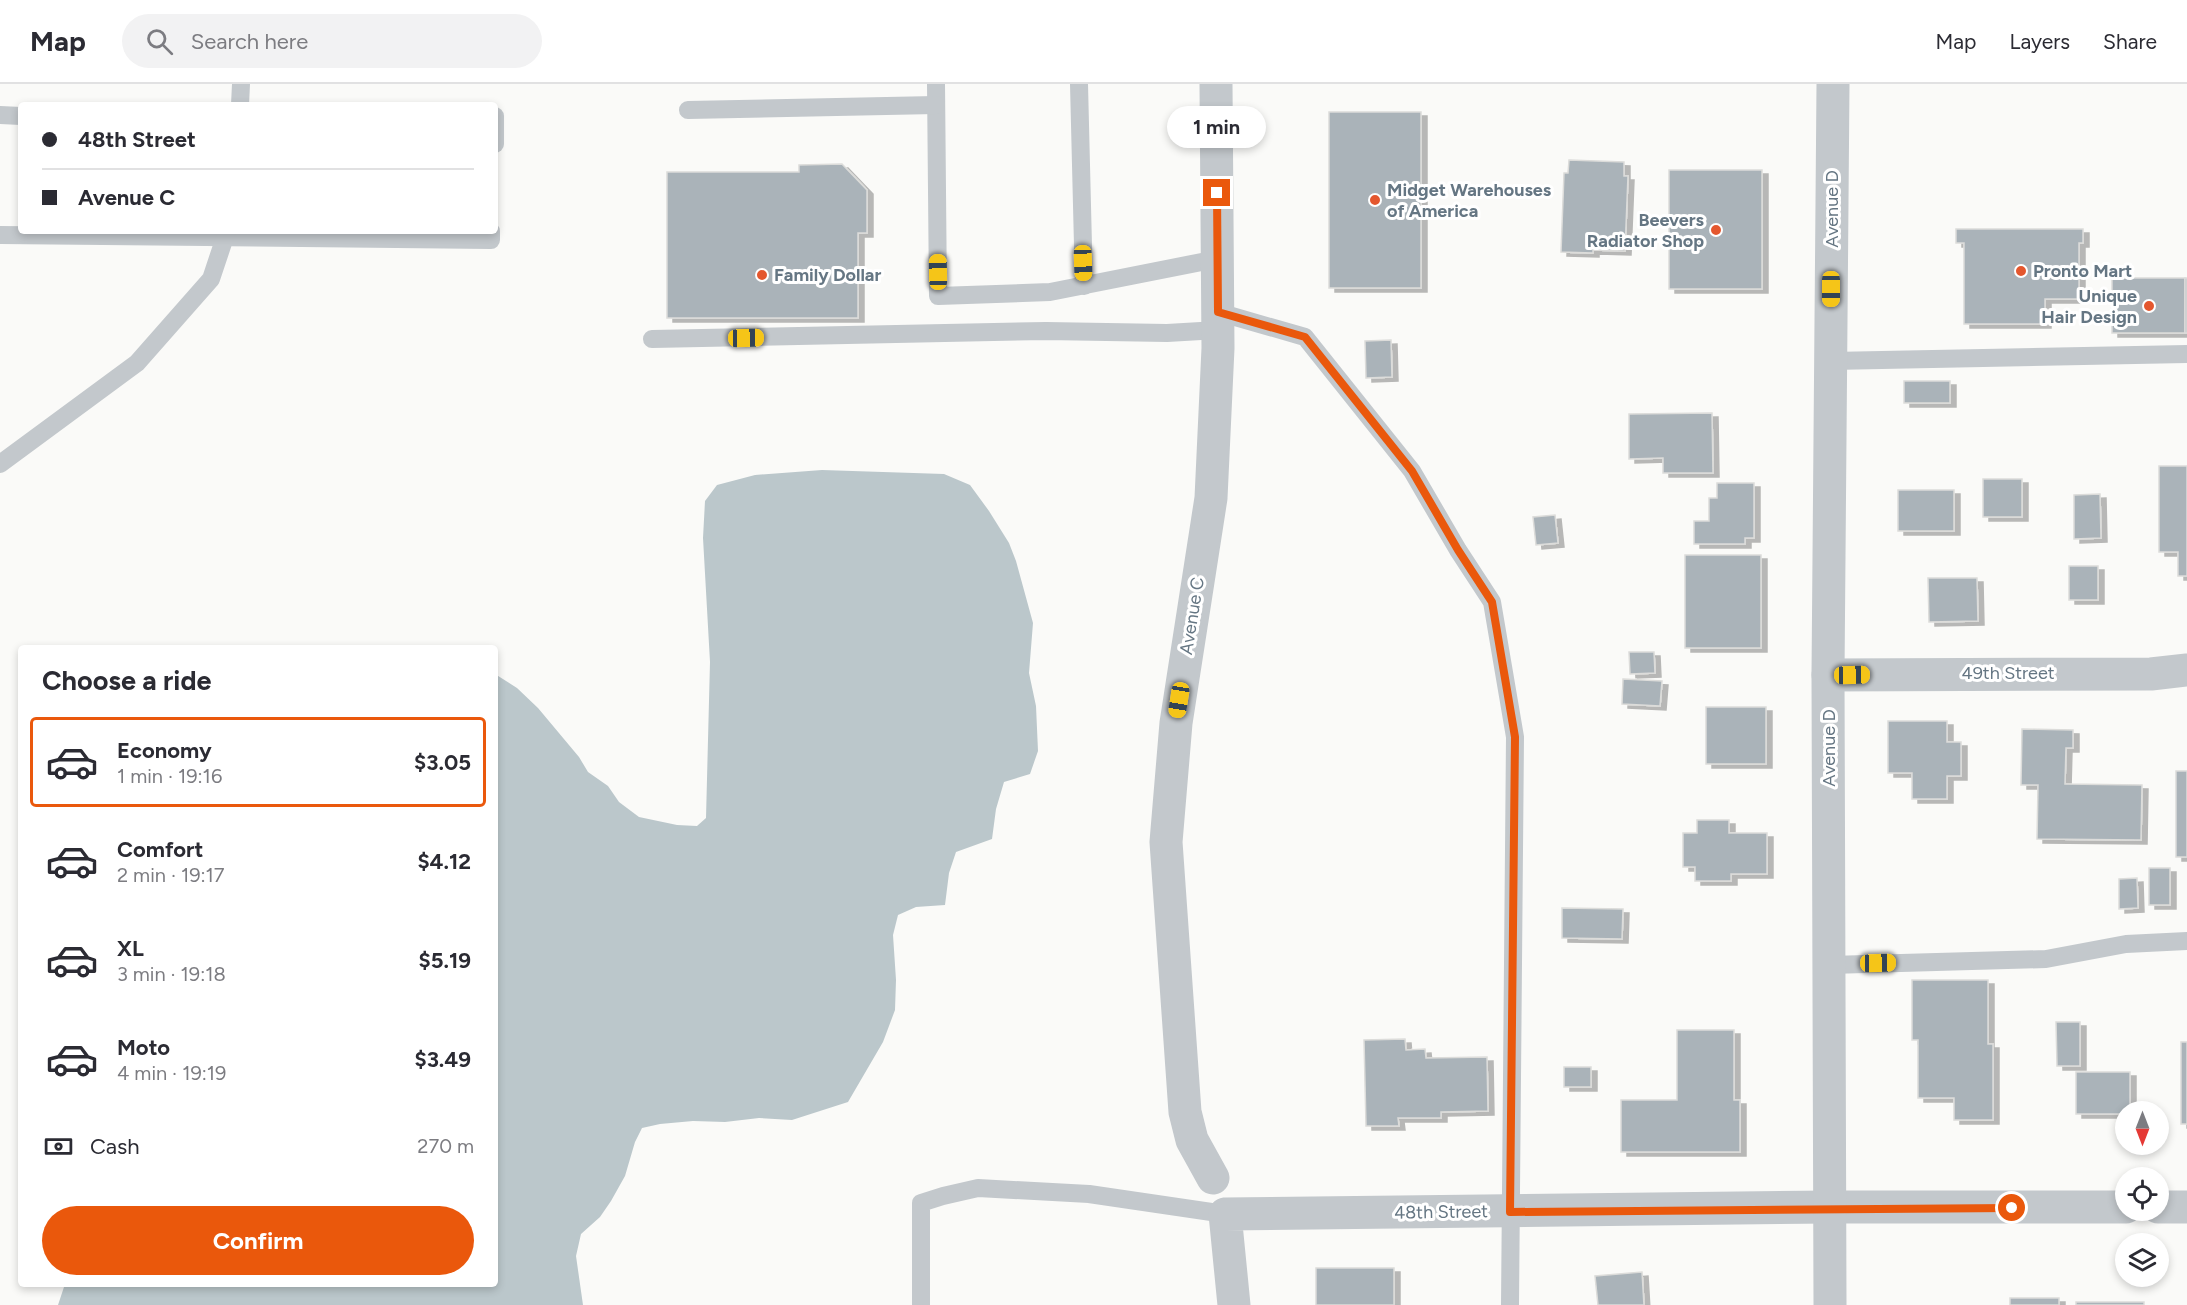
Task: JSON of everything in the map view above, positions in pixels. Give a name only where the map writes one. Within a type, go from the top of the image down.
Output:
[{"type":"street","name":"Avenue C","points":[[1213,1178],[1192,1140],[1185,1112],[1166,842],[1176,723],[1211,498],[1218,321],[1216,84]]},
{"type":"street","name":"Avenue D","points":[[1830,1305],[1828,675],[1833,84]]},
{"type":"street","name":"49th Street","points":[[1828,675],[2151,674],[2187,670]]},
{"type":"street","name":"48th Street","points":[[1225,1214],[1831,1208],[2115,1208]]},
{"type":"street","points":[[2169,1208],[2187,1208]]},
{"type":"street","points":[[1225,1214],[1233,1305]]},
{"type":"lane","points":[[240,102],[241,84]]},
{"type":"lane","points":[[936,84],[938,296],[1050,292],[1217,259]]},
{"type":"lane","points":[[1079,84],[1084,286]]},
{"type":"lane","points":[[688,110],[936,105]]},
{"type":"lane","points":[[0,115],[18,116]]},
{"type":"lane","points":[[0,235],[226,235],[491,240],[491,234]]},
{"type":"lane","points":[[0,464],[137,363],[211,279],[226,235]]},
{"type":"lane","points":[[652,339],[1046,331],[1167,333],[1218,321],[1305,337],[1412,471],[1458,550],[1492,602],[1515,737],[1510,1305]]},
{"type":"lane","points":[[1831,361],[2187,354]]},
{"type":"lane","points":[[1830,964],[2046,958],[2126,944],[2187,941]]},
{"type":"lane","points":[[921,1305],[921,1203],[943,1196],[978,1188],[1089,1194],[1225,1214]]},
{"type":"shaded area","points":[[822,470],[944,474],[970,485],[1009,543],[1033,623],[1029,673],[1036,706],[1038,751],[1030,774],[1004,782],[996,809],[992,839],[956,852],[949,873],[945,905],[916,907],[898,915],[893,935],[895,1010],[883,1042],[848,1102],[792,1120],[759,1118],[725,1122],[693,1121],[642,1128],[635,1142],[625,1176],[611,1201],[600,1217],[581,1234],[576,1256],[583,1305],[58,1305],[64,1287],[498,1287],[498,676],[517,688],[538,708],[579,757],[588,772],[608,786],[619,802],[639,817],[677,825],[697,826],[706,818],[710,662],[703,538],[705,501],[717,485],[755,475]]},
{"type":"building","name":"Midget Warehouses of America","points":[[1329,112],[1421,112],[1421,288],[1329,288]]},
{"type":"building","points":[[1569,160],[1624,162],[1624,176],[1628,176],[1625,251],[1561,252],[1564,173],[1568,173]]},
{"type":"building","name":"Family Dollar","points":[[842,164],[867,190],[867,233],[858,233],[858,318],[667,318],[667,172],[799,172],[799,165]]},
{"type":"building","name":"Beevers Radiator Shop","points":[[1669,170],[1762,170],[1762,289],[1669,289]]},
{"type":"building","name":"Pronto Mart","points":[[1956,229],[2083,229],[2083,243],[2079,243],[2079,299],[2045,299],[2045,324],[1964,324],[1964,243],[1956,243]]},
{"type":"building","name":"Unique Hair Design","points":[[2112,278],[2185,278],[2185,333],[2112,333]]},
{"type":"building","points":[[2185,278],[2187,278],[2187,333],[2185,333]]},
{"type":"building","points":[[1391,340],[1392,377],[1366,378],[1365,341]]},
{"type":"building","points":[[1904,381],[1950,381],[1950,403],[1904,403]]},
{"type":"building","points":[[1712,413],[1713,473],[1663,473],[1663,458],[1629,459],[1629,414]]},
{"type":"building","points":[[2159,466],[2187,466],[2187,576],[2178,576],[2178,552],[2159,552]]},
{"type":"building","points":[[1983,479],[2022,479],[2022,517],[1983,517]]},
{"type":"building","points":[[1717,483],[1754,483],[1754,538],[1745,538],[1745,544],[1694,544],[1694,521],[1709,521],[1709,498],[1717,498]]},
{"type":"building","points":[[1898,490],[1954,490],[1954,531],[1898,531]]},
{"type":"building","points":[[2100,494],[2101,538],[2074,539],[2074,495]]},
{"type":"building","points":[[1555,515],[1558,543],[1536,545],[1533,517]]},
{"type":"building","points":[[1685,555],[1761,555],[1761,648],[1685,648]]},
{"type":"building","points":[[2069,566],[2098,566],[2098,600],[2069,600]]},
{"type":"building","points":[[1928,578],[1977,578],[1978,621],[1929,622]]},
{"type":"building","points":[[1629,652],[1654,652],[1655,673],[1630,674]]},
{"type":"building","points":[[1623,679],[1662,681],[1660,706],[1622,704]]},
{"type":"building","points":[[1706,707],[1766,707],[1766,764],[1706,764]]},
{"type":"building","points":[[1888,721],[1947,721],[1947,742],[1961,742],[1961,776],[1947,776],[1947,799],[1912,799],[1912,773],[1888,773]]},
{"type":"building","points":[[2022,729],[2073,730],[2073,748],[2066,748],[2065,784],[2142,785],[2141,840],[2037,839],[2038,785],[2021,785]]},
{"type":"building","points":[[2176,771],[2187,771],[2187,857],[2176,857]]},
{"type":"building","points":[[1697,820],[1729,820],[1729,833],[1767,833],[1767,874],[1731,874],[1731,881],[1695,881],[1695,867],[1683,867],[1683,833],[1697,833]]},
{"type":"building","points":[[2149,868],[2170,868],[2170,905],[2149,905]]},
{"type":"building","points":[[2137,878],[2138,908],[2119,909],[2119,879]]},
{"type":"building","points":[[1562,908],[1623,909],[1622,939],[1562,938]]},
{"type":"building","points":[[1912,980],[1988,980],[1988,1044],[1993,1044],[1993,1120],[1954,1120],[1954,1098],[1918,1098],[1918,1040],[1912,1040]]},
{"type":"building","points":[[2056,1022],[2080,1022],[2080,1066],[2057,1066]]},
{"type":"building","points":[[1677,1030],[1734,1030],[1734,1100],[1740,1100],[1740,1152],[1621,1152],[1621,1100],[1677,1100]]},
{"type":"building","points":[[1405,1039],[1406,1050],[1425,1049],[1426,1058],[1487,1057],[1488,1111],[1441,1112],[1441,1118],[1398,1118],[1399,1126],[1366,1126],[1364,1040]]},
{"type":"building","points":[[2181,1042],[2187,1042],[2187,1124],[2181,1124]]},
{"type":"building","points":[[1564,1067],[1591,1067],[1591,1087],[1564,1087]]},
{"type":"building","points":[[2076,1072],[2130,1072],[2130,1101],[2115,1101],[2115,1114],[2076,1114]]},
{"type":"building","points":[[1316,1268],[1394,1268],[1394,1305],[1316,1305]]},
{"type":"building","points":[[1642,1272],[1644,1305],[1598,1305],[1595,1276]]},
{"type":"building","points":[[2010,1298],[2059,1298],[2059,1305],[2010,1305]]},
{"type":"building","points":[[2076,1302],[2144,1302],[2144,1305],[2076,1305]]},
{"type":"place","name":"Midget Warehouses of America","points":[[1375,200]]},
{"type":"place","name":"Beevers Radiator Shop","points":[[1716,230]]},
{"type":"place","name":"Pronto Mart","points":[[2021,271]]},
{"type":"place","name":"Family Dollar","points":[[762,275]]},
{"type":"place","name":"Unique Hair Design","points":[[2149,306]]},
{"type":"route","points":[[1217,193],[1218,312],[1305,337],[1412,471],[1458,550],[1492,602],[1515,737],[1510,1212],[2012,1208]]}]
